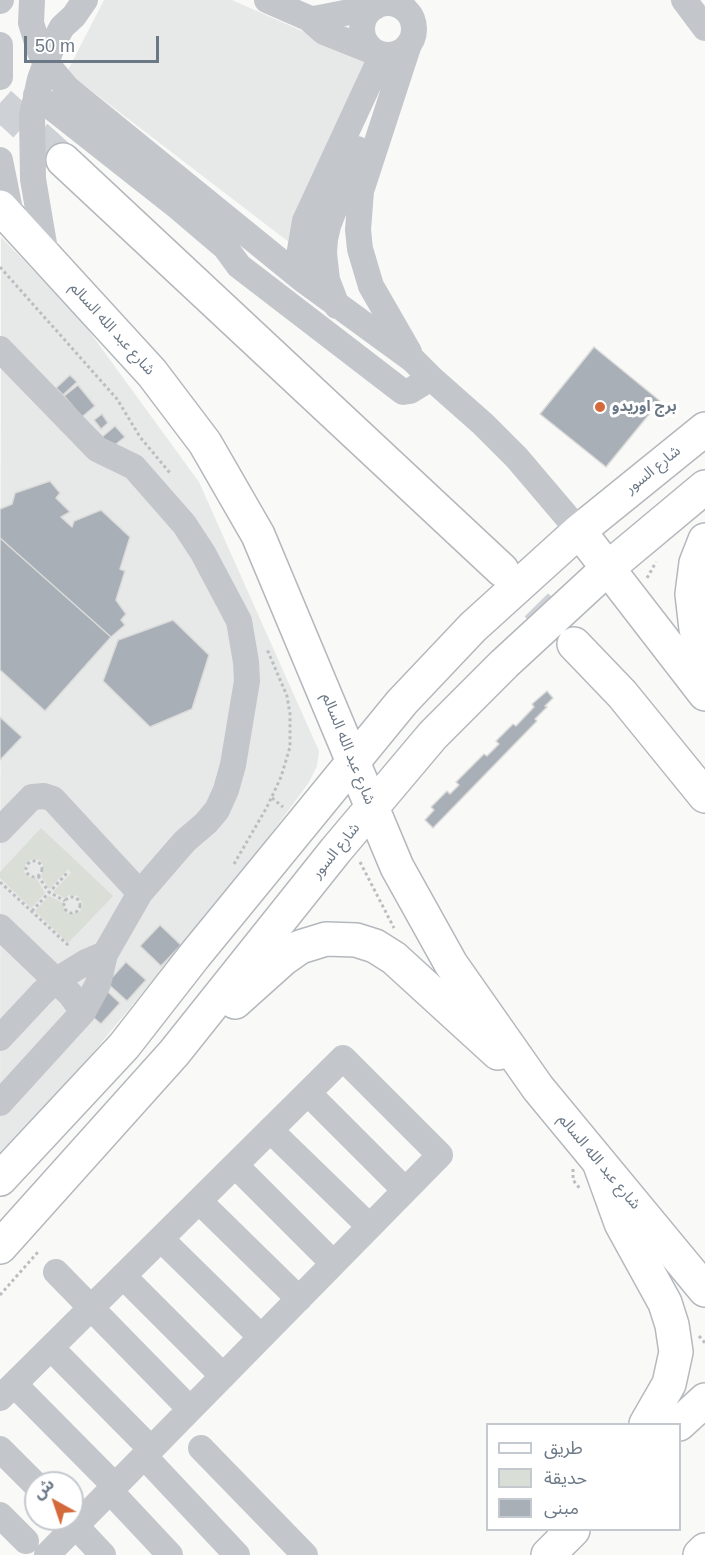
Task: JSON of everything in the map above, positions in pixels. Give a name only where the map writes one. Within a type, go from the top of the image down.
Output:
[{"type":"main road","points":[[63,160],[502,570]]},
{"type":"main road","name":"شارع عبد الله السالم","points":[[6,214],[152,372],[205,443],[258,535],[397,867],[452,964],[538,1088],[705,1290]]},
{"type":"main road","name":"شارع السور","points":[[0,1179],[124,1046],[195,955],[402,702],[473,627],[579,531],[705,429]]},
{"type":"main road","name":"شارع السور","points":[[0,1247],[174,1053],[372,807],[434,735],[496,672],[608,568],[705,487]]},
{"type":"main road","points":[[579,531],[705,694]]},
{"type":"main road","points":[[705,540],[696,563],[692,594],[696,629],[705,659]]},
{"type":"main road","points":[[574,644],[622,694],[705,796]]},
{"type":"main road","points":[[146,1085],[283,958],[309,943],[338,938],[366,943],[394,958],[538,1088]]},
{"type":"main road","points":[[599,1162],[621,1223],[662,1295],[672,1325],[676,1352],[669,1384],[647,1423]]},
{"type":"main road","points":[[681,1423],[705,1400]]},
{"type":"main road","points":[[548,1555],[572,1531]]},
{"type":"main road","points":[[700,1555],[705,1551]]},
{"type":"street","points":[[47,0],[32,12],[35,38],[46,63],[67,88],[302,279],[413,360],[500,441],[579,531]]},
{"type":"street","points":[[46,256],[32,171],[31,135],[36,95],[46,63],[62,27],[67,0]]},
{"type":"street","points":[[62,27],[74,16],[85,0]]},
{"type":"street","points":[[306,18],[327,0]]},
{"type":"street","points":[[684,0],[705,28]]},
{"type":"street","points":[[275,2],[306,18],[324,32],[379,64]]},
{"type":"street","points":[[306,18],[326,18],[393,3],[413,6],[412,39],[361,191],[358,230],[360,249],[371,286],[413,360]]},
{"type":"street","points":[[375,7],[363,20],[362,29],[363,38],[379,64]]},
{"type":"street","points":[[0,45],[0,77]]},
{"type":"street","points":[[302,279],[300,244],[306,221],[383,55],[392,55],[408,46]]},
{"type":"street","points":[[337,306],[326,274],[325,239],[379,64]]},
{"type":"street","points":[[36,95],[225,247],[239,266],[315,327],[403,392],[410,391],[431,378]]},
{"type":"street","points":[[0,160],[6,214]]},
{"type":"street","points":[[0,349],[97,450],[134,467],[177,516],[203,553],[239,621],[247,681],[233,765],[217,810],[185,841],[140,893],[95,958],[55,981],[0,1038]]},
{"type":"street","points":[[0,830],[32,797],[44,796],[53,799],[140,893]]},
{"type":"street","points":[[0,927],[70,994],[84,1012]]},
{"type":"street","points":[[0,1103],[84,1012],[99,984],[95,958]]},
{"type":"street","points":[[84,1513],[112,1489],[440,1155],[344,1058],[7,1391],[112,1489],[170,1555]]},
{"type":"street","points":[[308,1093],[405,1190]]},
{"type":"street","points":[[270,1130],[369,1227]]},
{"type":"street","points":[[235,1165],[333,1263]]},
{"type":"street","points":[[199,1201],[298,1299]]},
{"type":"street","points":[[161,1239],[261,1337]]},
{"type":"street","points":[[57,1272],[90,1309],[190,1410]]},
{"type":"street","points":[[123,1276],[223,1376]]},
{"type":"street","points":[[51,1348],[148,1452],[237,1555]]},
{"type":"street","points":[[201,1448],[305,1555]]},
{"type":"street","points":[[0,1449],[24,1473]]},
{"type":"street","points":[[0,1515],[43,1551],[64,1531]]},
{"type":"street","points":[[80,1531],[103,1555]]},
{"type":"path","points":[[271,798],[287,810]]},
{"type":"path","points":[[29,862],[40,864],[42,868],[38,876],[30,876],[27,873],[26,865],[29,862]]},
{"type":"path","points":[[360,862],[396,932]]},
{"type":"path","points":[[32,911],[68,872]]},
{"type":"path","points":[[38,876],[49,892],[65,901]]},
{"type":"path","points":[[0,882],[32,911],[95,958]]},
{"type":"path","points":[[76,897],[81,904],[80,908],[73,913],[69,912],[65,901],[76,897]]},
{"type":"path","points":[[0,1295],[38,1252]]},
{"type":"shaded area","points":[[104,0],[232,0],[372,62],[294,246],[67,72]]},
{"type":"shaded area","points":[[1,237],[81,320],[199,482],[319,751],[317,766],[308,784],[246,867],[78,1071],[0,1152]]},
{"type":"green space","points":[[41,828],[113,896],[68,943],[35,911],[49,896],[63,903],[66,912],[70,914],[80,912],[83,904],[78,896],[69,895],[65,898],[53,892],[71,873],[68,869],[49,889],[41,876],[44,870],[40,860],[32,859],[26,863],[24,871],[26,875],[32,879],[36,878],[45,893],[31,908],[0,878],[0,872]]},
{"type":"building","name":"برج اوريدو","points":[[594,347],[660,401],[606,467],[540,414]]},
{"type":"building","points":[[70,375],[77,382],[63,395],[56,388]]},
{"type":"building","points":[[78,385],[95,406],[82,417],[64,396]]},
{"type":"building","points":[[102,414],[108,423],[101,429],[94,420]]},
{"type":"building","points":[[115,426],[125,437],[111,448],[102,437]]},
{"type":"building","points":[[50,481],[60,493],[56,498],[70,512],[61,517],[72,527],[74,521],[101,510],[130,537],[120,569],[125,571],[116,600],[126,614],[121,620],[125,625],[111,637],[0,538],[0,509],[12,504],[15,493]]},
{"type":"building","points":[[0,538],[111,637],[45,711],[0,670]]},
{"type":"building","points":[[173,620],[209,655],[192,709],[150,727],[103,681],[118,640]]},
{"type":"building","points":[[547,691],[553,698],[535,719],[537,721],[433,828],[425,820],[434,810],[431,807],[447,791],[450,794],[459,785],[456,782],[484,754],[487,756],[499,744],[496,741],[513,724],[516,726],[534,707],[532,704]]},
{"type":"building","points":[[0,717],[22,737],[0,760]]},
{"type":"building","points":[[160,925],[181,945],[161,966],[140,946]]},
{"type":"building","points":[[126,962],[146,980],[127,1001],[107,983]]},
{"type":"building","points":[[107,991],[120,1003],[101,1024],[88,1013]]},
{"type":"tunnel","points":[[0,103],[63,160]]},
{"type":"tunnel","points":[[502,570],[571,640]]},
{"type":"place","name":"برج اوريدو","points":[[600,407]]}]
